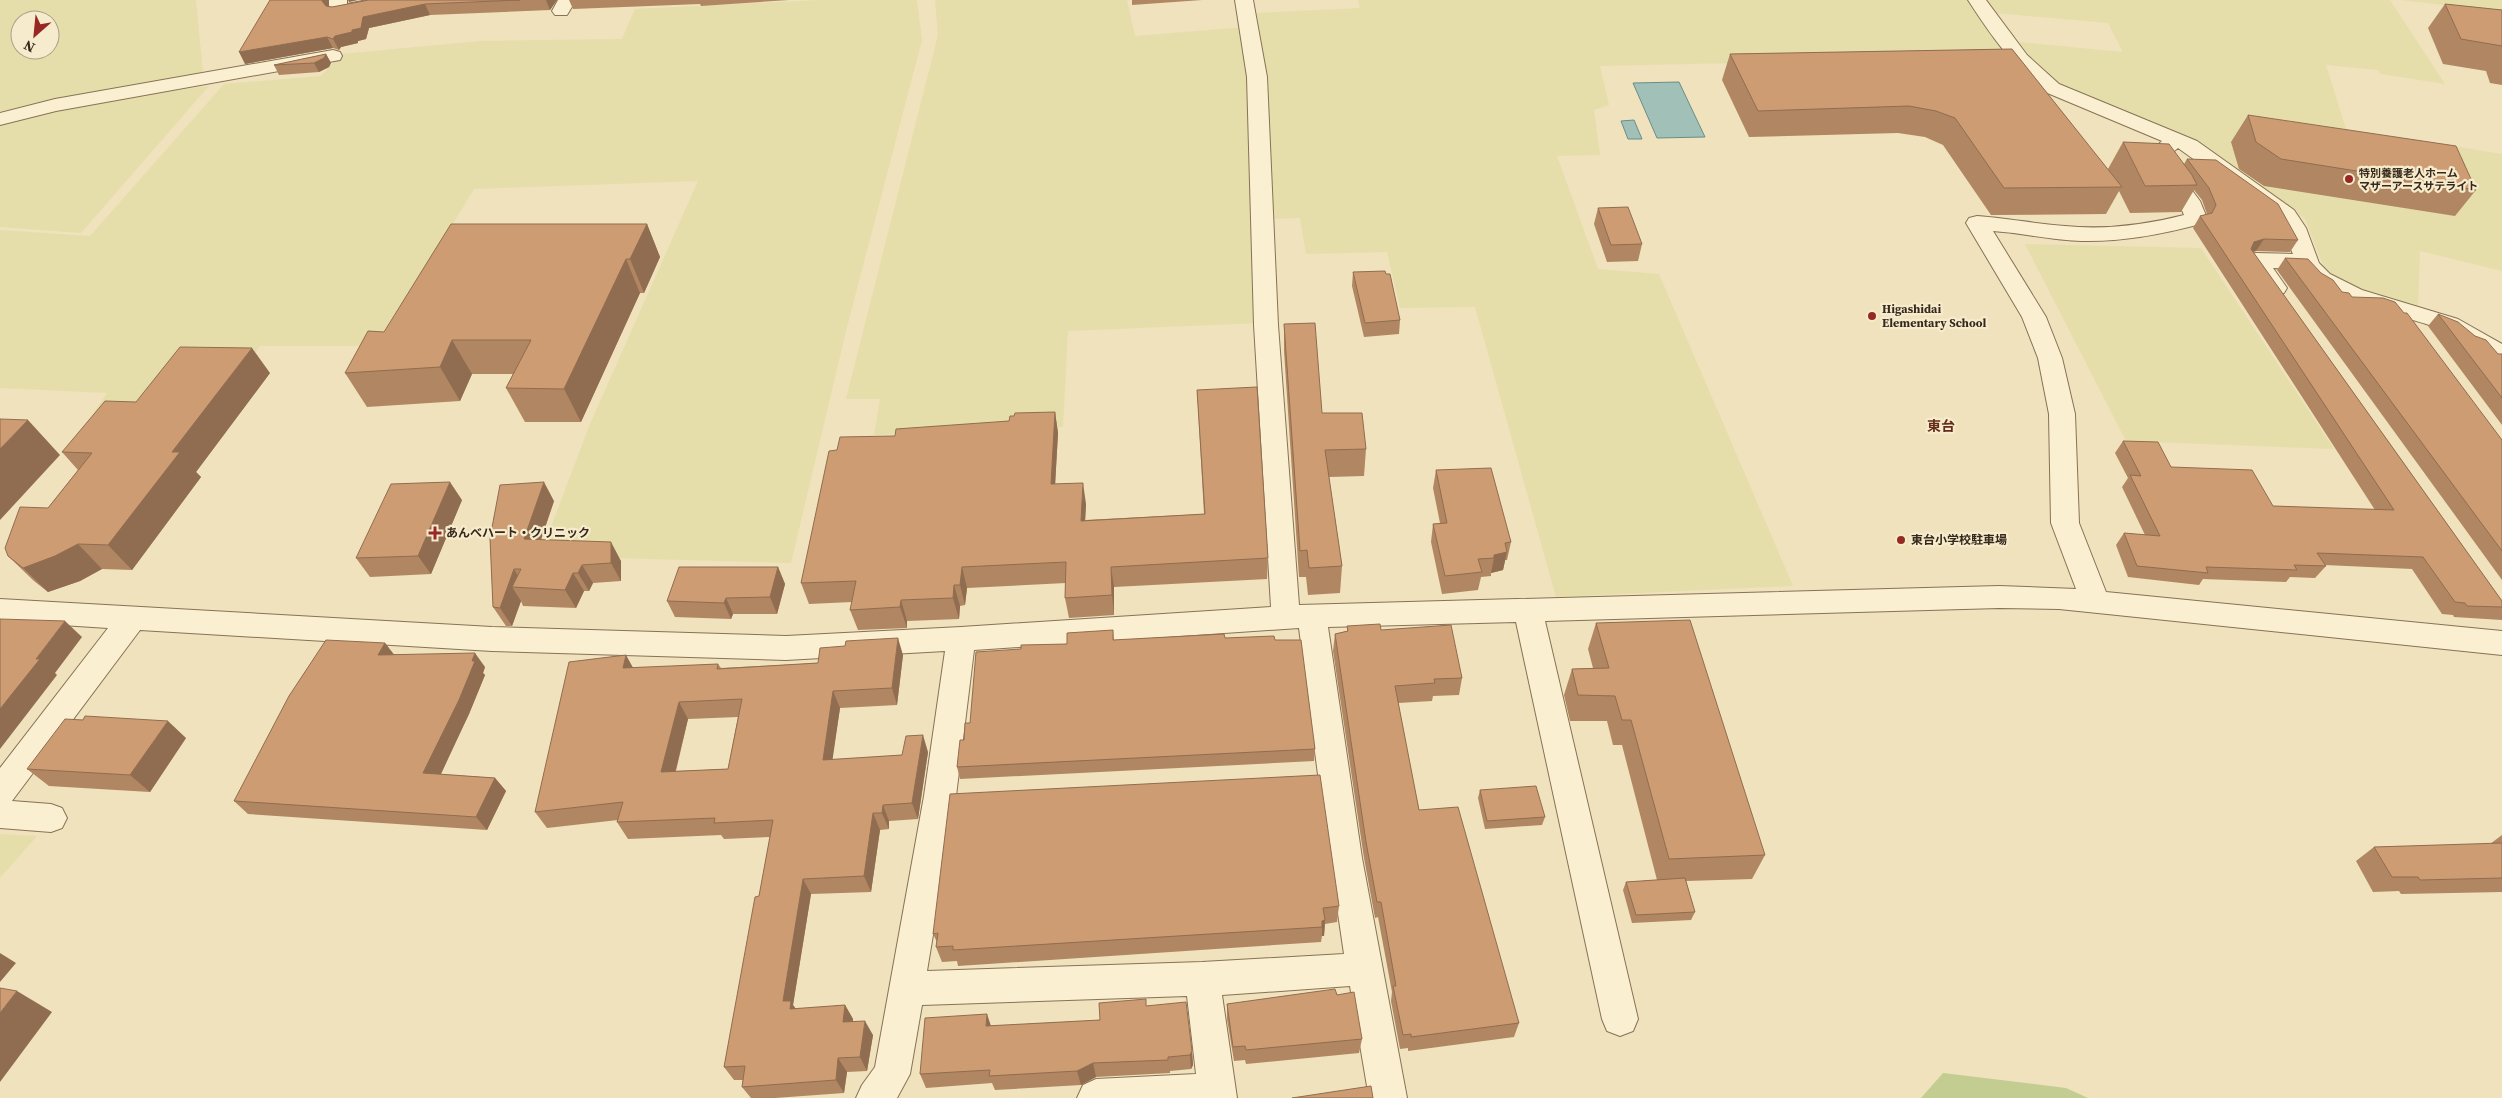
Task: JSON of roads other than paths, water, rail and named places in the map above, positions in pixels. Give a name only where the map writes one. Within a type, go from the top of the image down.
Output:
[{"type":"street","points":[[338,0],[338,10],[397,0]]},
{"type":"street","points":[[1244,0],[1257,77],[1266,325],[1319,777],[1363,969],[1388,1098]]},
{"type":"street","points":[[1977,1],[2022,60],[2041,80],[2052,88],[2190,145],[2286,215],[2295,226],[2312,270],[2330,282],[2362,298],[2442,321],[2502,355]]},
{"type":"street","points":[[0,119],[56,105],[333,56]]},
{"type":"street","points":[[2096,603],[2065,523],[2062,414],[2050,358],[2034,317],[1977,223],[2066,233],[2110,234],[2161,228],[2196,218],[2189,201],[2156,156],[2176,140]]},
{"type":"street","points":[[2290,308],[2256,260],[2308,262]]},
{"type":"street","points":[[2400,308],[2423,339]]},
{"type":"street","points":[[0,610],[492,639],[786,648],[961,639],[1299,617],[1999,597],[2059,598],[2502,643]]},
{"type":"street","points":[[1528,610],[1620,1019]]},
{"type":"street","points":[[0,792],[132,618]]},
{"type":"street","points":[[887,1095],[906,988],[954,795],[961,639]]},
{"type":"street","points":[[0,814],[51,818]]},
{"type":"street","points":[[906,988],[1202,979],[1363,969]]},
{"type":"street","points":[[1096,1098],[1217,1094],[1202,979]]},
{"type":"water","points":[[1679,82],[1705,137],[1657,138],[1633,83]]},
{"type":"water","points":[[1634,120],[1642,139],[1628,139],[1621,121]]},
{"type":"place","name":"特別養護老人ホーム マザーアースサテライト","points":[[2349,179]]},
{"type":"place","name":"Higashidai Elementary School","points":[[1872,316]]},
{"type":"place","name":"あんべハート・クリニック","points":[[435,533]]},
{"type":"place","name":"東台小学校駐車場","points":[[1901,540]]},
{"type":"district","name":"東台","points":[[1941,426]]}]
